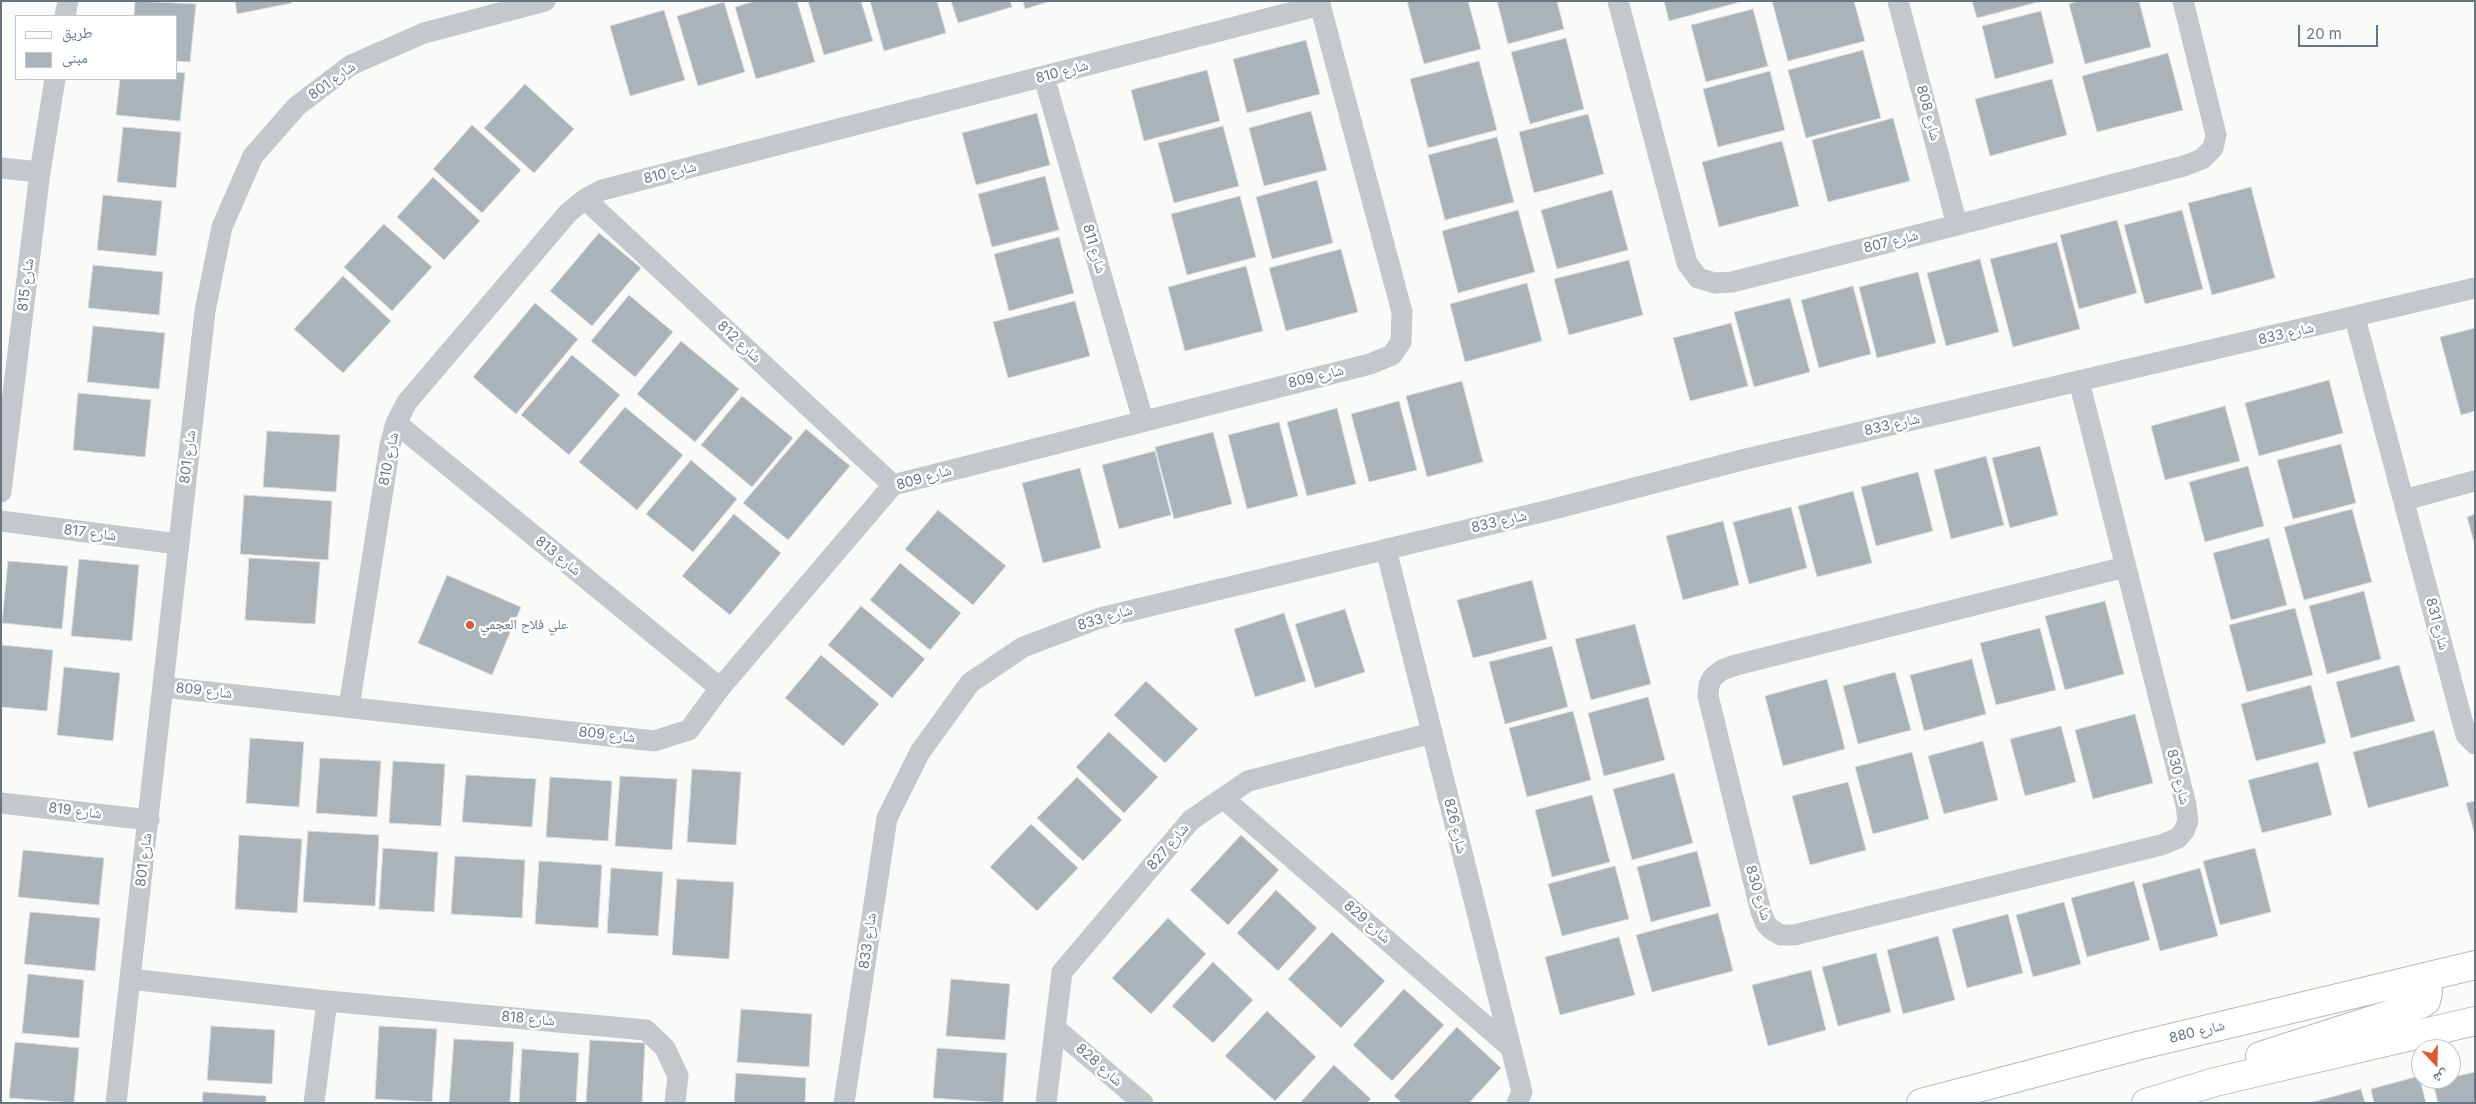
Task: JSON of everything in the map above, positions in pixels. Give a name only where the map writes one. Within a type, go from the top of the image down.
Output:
[{"type":"street","points":[[65,15],[68,1]]},
{"type":"street","name":"شارع 801","points":[[116,1103],[205,311],[222,227],[253,156],[297,106],[351,65],[424,32],[545,1]]},
{"type":"street","name":"شارع 807","points":[[1618,1],[1687,263],[1698,278],[1715,283],[1732,282],[1958,225],[2184,166],[2202,159],[2213,148],[2216,135],[2183,1]]},
{"type":"street","name":"شارع 808","points":[[1898,1],[1958,225]]},
{"type":"street","name":"شارع 810","points":[[349,708],[390,445],[396,423],[407,402],[568,212],[584,199],[602,190],[1044,77],[1320,3]]},
{"type":"street","name":"شارع 809","points":[[163,687],[654,741],[689,730],[720,688],[892,485],[1370,364],[1392,355],[1401,342],[1402,312],[1320,3]]},
{"type":"street","name":"شارع 811","points":[[1044,77],[1144,420]]},
{"type":"street","name":"شارع 815","points":[[1,492],[40,172],[55,80]]},
{"type":"street","points":[[1,168],[40,172]]},
{"type":"street","name":"شارع 812","points":[[584,199],[892,485]]},
{"type":"street","name":"شارع 833","points":[[844,1103],[887,818],[920,752],[970,683],[1023,647],[1100,618],[1550,510],[1746,459],[2355,318],[2475,288]]},
{"type":"street","name":"شارع 831","points":[[2355,318],[2466,735],[2475,744]]},
{"type":"street","name":"شارع 830","points":[[2079,382],[2186,806],[2188,821],[2184,831],[2178,838],[2161,845],[1794,935],[1781,935],[1772,930],[1766,924],[1761,912],[1708,696],[1709,685],[1713,677],[1736,665],[2125,568]]},
{"type":"street","name":"شارع 813","points":[[396,423],[720,688]]},
{"type":"street","points":[[2404,500],[2475,481]]},
{"type":"street","name":"شارع 817","points":[[1,521],[178,544]]},
{"type":"street","name":"شارع 826","points":[[1386,549],[1522,1092],[1518,1103]]},
{"type":"street","name":"شارع 827","points":[[1046,1103],[1062,972],[1191,820],[1248,781],[1432,732]]},
{"type":"street","name":"شارع 829","points":[[1223,798],[1510,1047]]},
{"type":"street","name":"شارع 819","points":[[1,803],[148,820]]},
{"type":"street","name":"شارع 880","points":[[1921,1103],[2137,1046],[2475,965]]},
{"type":"street","points":[[2216,1082],[2260,1056],[2419,1005],[2426,1001],[2428,992],[2417,978]]},
{"type":"street","name":"شارع 818","points":[[130,979],[327,1001],[646,1030],[665,1048],[678,1076],[675,1103]]},
{"type":"street","points":[[314,1103],[327,1001]]},
{"type":"street","points":[[2146,1103],[2216,1082],[2475,1021]]},
{"type":"street","name":"شارع 828","points":[[1055,1028],[1143,1103]]},
{"type":"building","points":[[135,1],[196,4],[190,62],[178,61],[178,15],[134,15]]},
{"type":"building","points":[[235,1],[292,1],[292,3],[237,14]]},
{"type":"building","points":[[755,1],[797,1],[815,62],[756,79],[735,7]]},
{"type":"building","points":[[808,1],[861,1],[873,41],[824,55]]},
{"type":"building","points":[[870,1],[937,1],[946,33],[884,51]]},
{"type":"building","points":[[951,1],[1010,1],[1012,7],[958,23]]},
{"type":"building","points":[[1023,1],[1051,1],[1025,9]]},
{"type":"building","points":[[1407,1],[1468,1],[1481,49],[1424,64]]},
{"type":"building","points":[[1497,1],[1557,1],[1564,29],[1508,44]]},
{"type":"building","points":[[1664,1],[1744,1],[1669,21]]},
{"type":"building","points":[[1772,1],[1854,1],[1865,41],[1788,61]]},
{"type":"building","points":[[1972,1],[2042,1],[1977,18]]},
{"type":"building","points":[[2078,1],[2139,1],[2151,47],[2085,64],[2069,4]]},
{"type":"building","points":[[724,2],[745,72],[698,86],[677,16]]},
{"type":"building","points":[[1753,9],[1768,66],[1706,82],[1691,25]]},
{"type":"building","points":[[664,10],[685,80],[630,96],[610,26]]},
{"type":"building","points":[[2041,11],[2054,63],[1995,79],[1982,26]]},
{"type":"building","points":[[1566,38],[1584,109],[1530,124],[1511,52]]},
{"type":"building","points":[[1306,40],[1320,94],[1247,113],[1233,59]]},
{"type":"building","points":[[1863,50],[1881,118],[1806,138],[1788,70]]},
{"type":"building","points":[[2168,53],[2183,110],[2097,132],[2082,76]]},
{"type":"building","points":[[1479,61],[1497,130],[1428,148],[1410,79]]},
{"type":"building","points":[[1207,70],[1220,121],[1144,141],[1131,90]]},
{"type":"building","points":[[1770,71],[1785,130],[1718,147],[1703,89]]},
{"type":"building","points":[[178,72],[185,73],[180,121],[116,115],[120,80],[178,80]]},
{"type":"building","points":[[2052,79],[2067,135],[1990,156],[1975,99]]},
{"type":"building","points":[[525,84],[574,129],[534,173],[484,128]]},
{"type":"building","points":[[1311,111],[1327,170],[1264,186],[1249,128]]},
{"type":"building","points":[[1037,113],[1050,165],[976,185],[962,133]]},
{"type":"building","points":[[1588,114],[1604,174],[1534,193],[1519,132]]},
{"type":"building","points":[[1893,118],[1910,181],[1828,202],[1812,140]]},
{"type":"building","points":[[472,125],[521,170],[482,213],[433,169]]},
{"type":"building","points":[[1223,126],[1239,186],[1174,203],[1158,143]]},
{"type":"building","points":[[123,127],[181,132],[176,188],[117,182]]},
{"type":"building","points":[[1497,137],[1514,202],[1445,220],[1428,155]]},
{"type":"building","points":[[1782,141],[1799,206],[1719,227],[1702,162]]},
{"type":"building","points":[[1045,176],[1059,230],[992,247],[978,194]]},
{"type":"building","points":[[433,177],[480,221],[444,260],[397,217]]},
{"type":"building","points":[[1317,180],[1333,243],[1272,259],[1256,197]]},
{"type":"building","points":[[2251,187],[2275,278],[2212,295],[2188,203]]},
{"type":"building","points":[[1612,190],[1628,250],[1557,269],[1541,210]]},
{"type":"building","points":[[103,195],[162,201],[156,256],[97,250]]},
{"type":"building","points":[[1240,196],[1256,257],[1187,275],[1171,214]]},
{"type":"building","points":[[1518,210],[1535,272],[1458,293],[1442,231]]},
{"type":"building","points":[[2182,210],[2203,289],[2145,304],[2124,225]]},
{"type":"building","points":[[2117,220],[2137,293],[2079,309],[2060,235]]},
{"type":"building","points":[[384,224],[432,267],[392,311],[344,267]]},
{"type":"building","points":[[599,233],[641,268],[592,326],[550,291]]},
{"type":"building","points":[[1059,237],[1074,293],[1009,311],[994,254]]},
{"type":"building","points":[[2057,242],[2080,329],[2013,347],[1990,259]]},
{"type":"building","points":[[1341,249],[1358,312],[1286,331],[1269,268]]},
{"type":"building","points":[[1980,259],[1999,332],[1946,346],[1927,273]]},
{"type":"building","points":[[1629,260],[1643,315],[1569,335],[1554,279]]},
{"type":"building","points":[[93,265],[163,272],[159,315],[88,308]]},
{"type":"building","points":[[1246,266],[1263,331],[1185,351],[1168,287]]},
{"type":"building","points":[[1918,272],[1936,343],[1877,358],[1859,287]]},
{"type":"building","points":[[343,276],[391,321],[343,373],[294,329]]},
{"type":"building","points":[[1527,283],[1542,341],[1465,362],[1450,304]]},
{"type":"building","points":[[1853,286],[1871,354],[1819,368],[1801,300]]},
{"type":"building","points":[[629,295],[673,332],[635,377],[591,341]]},
{"type":"building","points":[[1790,298],[1810,372],[1754,387],[1734,312]]},
{"type":"building","points":[[1075,301],[1090,356],[1008,378],[993,322]]},
{"type":"building","points":[[535,303],[578,339],[516,414],[473,377]]},
{"type":"building","points":[[1731,323],[1748,386],[1690,401],[1673,338]]},
{"type":"building","points":[[93,326],[165,333],[159,389],[87,382]]},
{"type":"building","points":[[2475,328],[2475,411],[2461,415],[2440,337]]},
{"type":"building","points":[[681,341],[739,389],[695,442],[637,394]]},
{"type":"building","points":[[572,355],[620,395],[569,455],[521,415]]},
{"type":"building","points":[[2329,380],[2343,433],[2259,456],[2245,403]]},
{"type":"building","points":[[1462,381],[1483,462],[1427,477],[1406,396]]},
{"type":"building","points":[[78,393],[151,400],[145,457],[73,450]]},
{"type":"building","points":[[742,396],[793,438],[752,487],[701,445]]},
{"type":"building","points":[[1399,401],[1417,470],[1369,482],[1351,414]]},
{"type":"building","points":[[2225,406],[2240,461],[2165,480],[2151,426]]},
{"type":"building","points":[[625,407],[683,455],[637,510],[579,462]]},
{"type":"building","points":[[1337,408],[1356,484],[1307,496],[1287,422]]},
{"type":"building","points":[[1279,422],[1298,496],[1247,509],[1228,435]]},
{"type":"building","points":[[806,429],[850,466],[788,540],[743,503]]},
{"type":"building","points":[[267,431],[340,435],[336,492],[263,487]]},
{"type":"building","points":[[1213,432],[1232,504],[1174,519],[1155,447]]},
{"type":"building","points":[[2341,444],[2356,503],[2293,519],[2277,460]]},
{"type":"building","points":[[2040,446],[2058,515],[2010,528],[1992,458]]},
{"type":"building","points":[[1155,451],[1171,515],[1119,529],[1102,465]]},
{"type":"building","points":[[1986,456],[2004,525],[1951,539],[1934,470]]},
{"type":"building","points":[[691,460],[737,499],[693,552],[646,514]]},
{"type":"building","points":[[2248,466],[2264,526],[2205,542],[2189,482]]},
{"type":"building","points":[[1080,468],[1101,548],[1043,563],[1022,483]]},
{"type":"building","points":[[1918,472],[1933,531],[1876,546],[1861,487]]},
{"type":"building","points":[[1853,491],[1872,563],[1817,577],[1798,506]]},
{"type":"building","points":[[244,495],[332,501],[328,560],[240,554]]},
{"type":"building","points":[[1791,507],[1807,568],[1749,584],[1733,522]]},
{"type":"building","points":[[2352,509],[2372,582],[2304,600],[2284,527]]},
{"type":"building","points":[[938,510],[1006,566],[973,605],[905,549]]},
{"type":"building","points":[[734,514],[781,553],[730,615],[682,576]]},
{"type":"building","points":[[2475,514],[2475,546],[2467,517]]},
{"type":"building","points":[[1723,521],[1739,585],[1683,600],[1666,536]]},
{"type":"building","points":[[2269,538],[2287,605],[2231,620],[2213,553]]},
{"type":"building","points":[[249,558],[320,562],[315,624],[245,620]]},
{"type":"building","points":[[79,559],[139,565],[132,641],[71,636]]},
{"type":"building","points":[[8,561],[68,566],[62,629],[2,623]]},
{"type":"building","points":[[900,563],[961,613],[930,650],[870,600]]},
{"type":"building","name":"علي فلاح العجمي","points":[[447,575],[521,607],[492,675],[418,643]]},
{"type":"building","points":[[1532,580],[1547,639],[1473,658],[1457,600]]},
{"type":"building","points":[[2364,591],[2381,659],[2327,674],[2309,606]]},
{"type":"building","points":[[2105,601],[2124,674],[2065,690],[2045,616]]},
{"type":"building","points":[[861,606],[925,659],[892,698],[828,645]]},
{"type":"building","points":[[2295,608],[2313,675],[2247,692],[2229,625]]},
{"type":"building","points":[[1345,609],[1365,672],[1315,688],[1295,624]]},
{"type":"building","points":[[1284,613],[1306,681],[1255,697],[1234,629]]},
{"type":"building","points":[[1635,624],[1651,684],[1591,700],[1575,639]]},
{"type":"building","points":[[2040,628],[2056,690],[1996,705],[1980,643]]},
{"type":"building","points":[[1,645],[53,650],[47,711],[1,707]]},
{"type":"building","points":[[1552,646],[1568,707],[1505,724],[1489,662]]},
{"type":"building","points":[[821,655],[879,704],[843,746],[785,698]]},
{"type":"building","points":[[1972,659],[1986,714],[1924,731],[1910,675]]},
{"type":"building","points":[[2399,665],[2415,721],[2351,738],[2336,682]]},
{"type":"building","points":[[64,667],[120,673],[113,741],[57,735]]},
{"type":"building","points":[[1895,672],[1911,730],[1858,744],[1843,686]]},
{"type":"building","points":[[1827,679],[1845,749],[1783,766],[1765,696]]},
{"type":"building","points":[[1146,681],[1198,729],[1165,763],[1114,715]]},
{"type":"building","points":[[2311,685],[2326,743],[2256,761],[2241,704]]},
{"type":"building","points":[[1648,697],[1665,760],[1604,776],[1588,713]]},
{"type":"building","points":[[1573,711],[1591,780],[1527,797],[1509,728]]},
{"type":"building","points":[[2135,714],[2153,783],[2093,799],[2075,730]]},
{"type":"building","points":[[2061,726],[2076,782],[2025,796],[2010,739]]},
{"type":"building","points":[[2434,730],[2449,786],[2368,808],[2353,752]]},
{"type":"building","points":[[1109,732],[1158,777],[1124,813],[1076,767]]},
{"type":"building","points":[[250,738],[304,742],[299,807],[246,803]]},
{"type":"building","points":[[1983,741],[1998,800],[1944,814],[1928,756]]},
{"type":"building","points":[[1912,752],[1929,819],[1873,834],[1855,767]]},
{"type":"building","points":[[320,758],[381,761],[377,817],[316,813]]},
{"type":"building","points":[[393,761],[445,764],[441,826],[389,823]]},
{"type":"building","points":[[2318,762],[2332,815],[2262,833],[2248,780]]},
{"type":"building","points":[[692,769],[741,772],[736,845],[687,842]]},
{"type":"building","points":[[1674,773],[1693,843],[1632,860],[1613,789]]},
{"type":"building","points":[[466,775],[536,779],[532,827],[462,822]]},
{"type":"building","points":[[620,776],[677,779],[672,850],[615,846]]},
{"type":"building","points":[[550,777],[612,781],[608,841],[546,837]]},
{"type":"building","points":[[1077,777],[1122,820],[1083,861],[1037,818]]},
{"type":"building","points":[[1848,782],[1866,850],[1810,865],[1792,796]]},
{"type":"building","points":[[1592,795],[1610,862],[1552,877],[1535,810]]},
{"type":"building","points":[[2475,801],[2475,835],[2466,803]]},
{"type":"building","points":[[1031,824],[1078,868],[1037,911],[990,867]]},
{"type":"building","points":[[308,831],[379,835],[375,906],[303,902]]},
{"type":"building","points":[[239,835],[302,839],[297,913],[235,909]]},
{"type":"building","points":[[1241,835],[1279,870],[1228,925],[1190,890]]},
{"type":"building","points":[[383,848],[438,852],[434,912],[379,909]]},
{"type":"building","points":[[2255,848],[2271,912],[2220,925],[2203,861]]},
{"type":"building","points":[[23,850],[104,858],[99,905],[18,897]]},
{"type":"building","points":[[1697,851],[1711,906],[1651,922],[1637,867]]},
{"type":"building","points":[[455,856],[525,860],[522,918],[451,914]]},
{"type":"building","points":[[539,861],[602,865],[598,928],[535,924]]},
{"type":"building","points":[[1615,866],[1629,919],[1562,936],[1548,884]]},
{"type":"building","points":[[611,868],[663,872],[658,936],[607,933]]},
{"type":"building","points":[[2200,868],[2218,936],[2160,951],[2142,884]]},
{"type":"building","points":[[677,879],[734,882],[729,959],[672,955]]},
{"type":"building","points":[[2134,881],[2150,940],[2087,957],[2071,898]]},
{"type":"building","points":[[1276,890],[1317,928],[1278,971],[1237,933]]},
{"type":"building","points":[[2064,902],[2081,964],[2033,977],[2016,915]]},
{"type":"building","points":[[30,912],[100,918],[95,971],[24,964]]},
{"type":"building","points":[[1718,913],[1733,971],[1652,992],[1636,935]]},
{"type":"building","points":[[2008,914],[2023,973],[1967,988],[1952,929]]},
{"type":"building","points":[[1168,918],[1206,954],[1151,1014],[1112,978]]},
{"type":"building","points":[[1332,932],[1385,981],[1341,1028],[1288,979]]},
{"type":"building","points":[[1938,936],[1955,1000],[1903,1014],[1887,950]]},
{"type":"building","points":[[1619,937],[1635,995],[1560,1015],[1545,957]]},
{"type":"building","points":[[1876,953],[1891,1012],[1838,1026],[1822,967]]},
{"type":"building","points":[[1213,962],[1253,1000],[1213,1043],[1172,1006]]},
{"type":"building","points":[[1811,970],[1826,1030],[1768,1046],[1752,985]]},
{"type":"building","points":[[28,974],[84,980],[79,1038],[22,1033]]},
{"type":"building","points":[[951,979],[1010,984],[1005,1040],[946,1036]]},
{"type":"building","points":[[1404,989],[1444,1025],[1392,1081],[1353,1045]]},
{"type":"building","points":[[741,1009],[812,1014],[809,1067],[737,1062]]},
{"type":"building","points":[[1267,1011],[1316,1057],[1275,1101],[1225,1056]]},
{"type":"building","points":[[211,1026],[275,1030],[272,1084],[207,1080]]},
{"type":"building","points":[[379,1026],[437,1029],[432,1102],[375,1099]]},
{"type":"building","points":[[1457,1027],[1501,1068],[1469,1103],[1402,1103],[1394,1096]]},
{"type":"building","points":[[454,1039],[514,1042],[510,1103],[449,1103]]},
{"type":"building","points":[[590,1040],[645,1043],[642,1103],[586,1103]]},
{"type":"building","points":[[15,1042],[79,1048],[74,1103],[9,1098]]},
{"type":"building","points":[[937,1048],[1007,1053],[1003,1103],[933,1098]]},
{"type":"building","points":[[522,1049],[579,1053],[576,1103],[519,1103]]},
{"type":"building","points":[[1334,1065],[1371,1099],[1367,1103],[1300,1103]]},
{"type":"building","points":[[2475,1072],[2475,1103],[2438,1103],[2435,1089],[2461,1089],[2461,1075]]},
{"type":"building","points":[[736,1073],[806,1078],[805,1103],[734,1103]]},
{"type":"building","points":[[2411,1078],[2411,1089],[2422,1089],[2426,1103],[2374,1103],[2371,1089]]},
{"type":"building","points":[[2361,1089],[2365,1103],[2309,1103]]},
{"type":"building","points":[[203,1092],[266,1096],[266,1103],[202,1103]]},
{"type":"place","name":"علي فلاح العجمي","points":[[470,625]]}]
